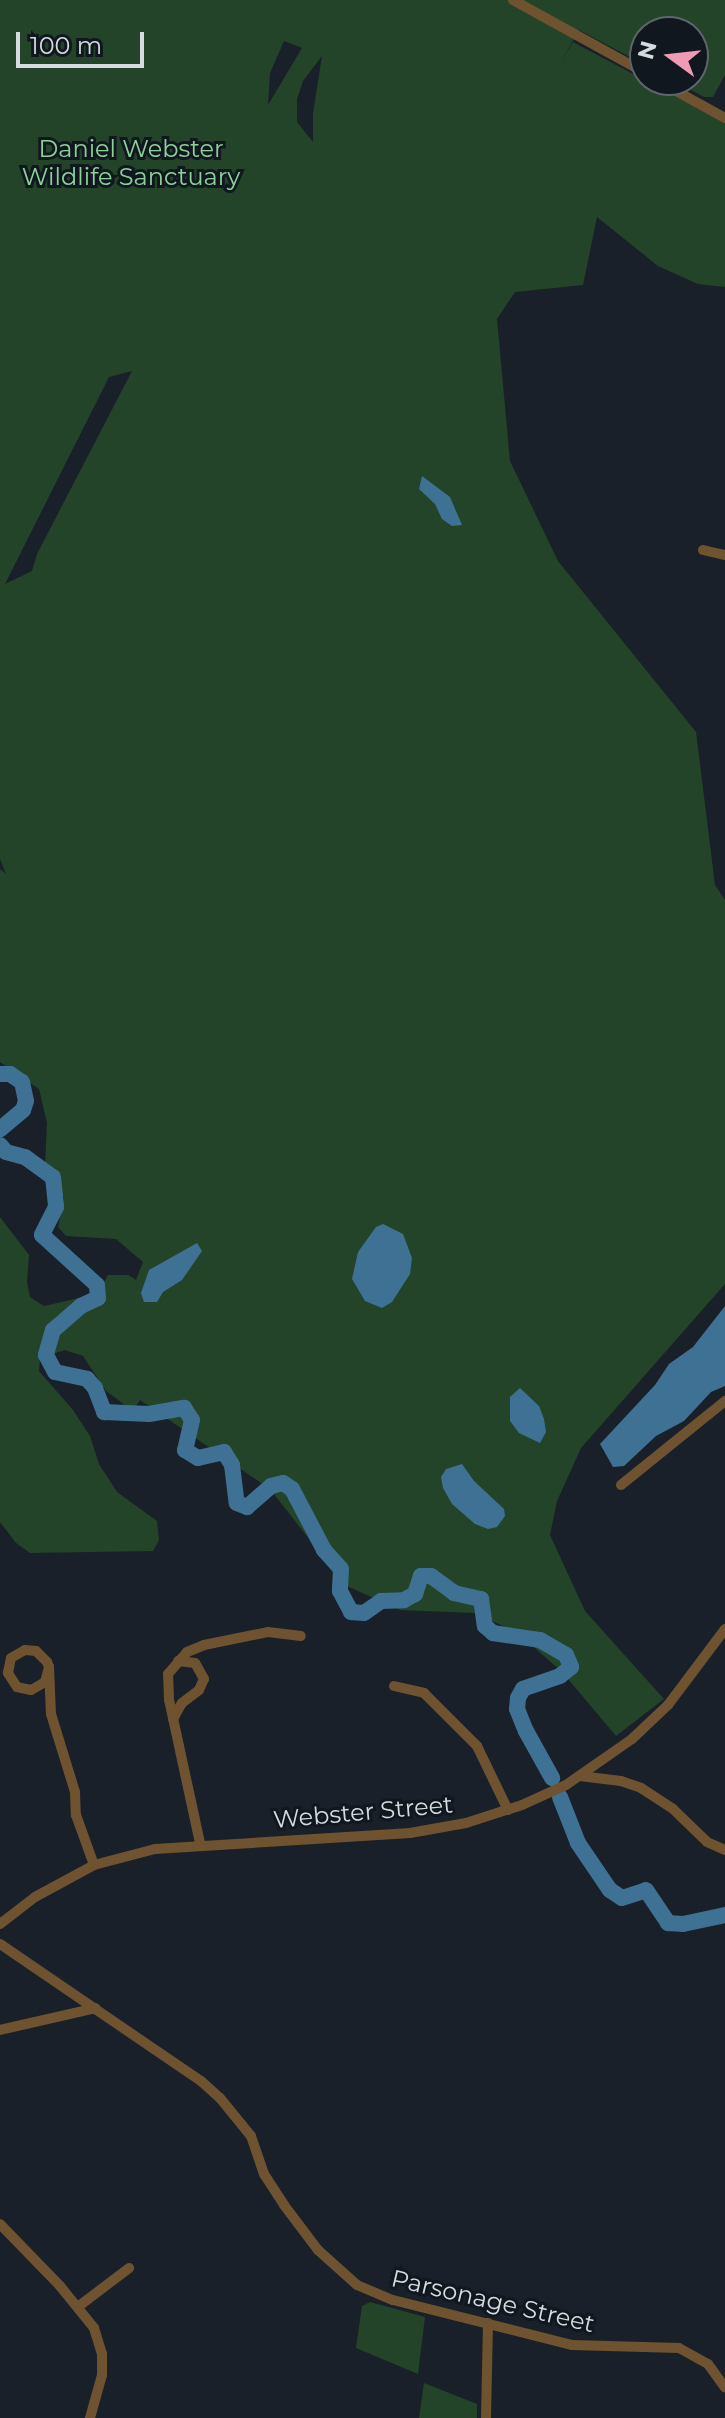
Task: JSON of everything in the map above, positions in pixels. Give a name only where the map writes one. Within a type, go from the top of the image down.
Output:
[{"type":"street","points":[[513,0],[629,64]]},
{"type":"street","points":[[685,96],[725,118]]},
{"type":"street","points":[[703,550],[725,555]]},
{"type":"street","points":[[621,1485],[725,1401]]},
{"type":"street","name":"Webster Street","points":[[0,1924],[35,1897],[94,1865],[155,1849],[200,1843],[403,1833],[466,1823],[508,1810],[580,1776],[608,1758],[654,1719],[725,1629]]},
{"type":"street","points":[[200,1843],[167,1680],[178,1661],[193,1648],[268,1632],[301,1636]]},
{"type":"street","points":[[49,1667],[45,1682],[31,1690],[17,1687],[8,1673],[11,1658],[25,1650],[41,1653],[49,1667],[51,1714],[75,1792],[76,1815],[94,1865]]},
{"type":"street","points":[[173,1719],[182,1703],[199,1690],[204,1679],[195,1663],[178,1661]]},
{"type":"street","points":[[394,1686],[424,1693],[477,1746],[508,1810]]},
{"type":"street","points":[[580,1776],[621,1781],[641,1788],[673,1809],[707,1842],[725,1850]]},
{"type":"street","name":"Parsonage Street","points":[[0,1944],[201,2081],[236,2114],[251,2136],[274,2190],[318,2250],[349,2280],[393,2300],[572,2345],[679,2348],[708,2364],[725,2387]]},
{"type":"street","points":[[0,2030],[96,2008]]},
{"type":"street","points":[[0,2224],[79,2306],[94,2328],[102,2354],[100,2386],[90,2418]]},
{"type":"street","points":[[79,2306],[129,2268]]},
{"type":"street","points":[[486,2418],[488,2323]]},
{"type":"green space","name":"Daniel Webster Wildlife Sanctuary","points":[[0,0],[725,0],[725,75],[713,97],[702,96],[709,96],[709,16],[629,16],[629,57],[579,30],[561,62],[573,42],[629,72],[629,96],[674,96],[725,123],[725,287],[698,284],[658,266],[597,217],[583,285],[515,292],[497,319],[510,461],[558,561],[696,732],[715,885],[725,900],[725,1284],[581,1448],[557,1501],[550,1535],[585,1611],[664,1699],[616,1736],[563,1673],[517,1632],[474,1613],[400,1610],[345,1585],[270,1489],[140,1400],[134,1409],[125,1405],[106,1391],[83,1356],[65,1350],[40,1358],[39,1371],[73,1410],[90,1436],[99,1464],[117,1492],[157,1521],[159,1540],[153,1551],[30,1553],[16,1543],[0,1522],[0,1217],[29,1255],[27,1282],[30,1297],[44,1306],[97,1294],[108,1275],[128,1275],[136,1280],[143,1262],[116,1239],[66,1236],[58,1227],[64,1198],[45,1164],[47,1123],[39,1089],[0,1062],[0,869],[6,874],[0,859]],"holes":[[[284,41],[302,48],[268,105],[270,73]],[[322,56],[313,113],[313,142],[297,122],[297,99],[303,81]],[[132,371],[37,554],[32,571],[5,584],[109,377]]]},
{"type":"green space","points":[[370,2302],[425,2317],[418,2374],[356,2348],[362,2306]]},
{"type":"green space","points":[[424,2383],[477,2404],[477,2418],[419,2418]]},
{"type":"water","points":[[422,476],[450,497],[462,525],[452,526],[442,519],[435,504],[419,489]]},
{"type":"water","points":[[383,1224],[403,1234],[412,1258],[410,1274],[392,1302],[382,1308],[365,1301],[352,1279],[358,1252],[376,1227]]},
{"type":"water","points":[[197,1243],[202,1251],[182,1280],[163,1292],[157,1302],[144,1302],[141,1293],[149,1270]]},
{"type":"water","points":[[725,1306],[725,1386],[711,1392],[684,1421],[656,1436],[624,1466],[613,1467],[600,1444],[655,1385],[669,1364],[693,1347]]},
{"type":"water","points":[[520,1388],[539,1406],[544,1419],[546,1432],[540,1443],[519,1433],[510,1421],[510,1397]]},
{"type":"water","points":[[462,1464],[474,1481],[504,1509],[505,1516],[497,1527],[488,1529],[475,1524],[452,1504],[443,1488],[441,1477],[446,1469]]},
{"type":"waterway","points":[[0,1074],[10,1074],[22,1082],[26,1101],[23,1110],[0,1129]]},
{"type":"waterway","points":[[0,1145],[6,1152],[25,1157],[53,1177],[56,1207],[42,1235],[97,1285],[98,1298],[81,1306],[53,1330],[46,1355],[55,1372],[87,1379],[95,1388],[104,1412],[149,1414],[184,1408],[192,1420],[185,1450],[198,1458],[224,1452],[232,1465],[237,1503],[247,1507],[271,1486],[283,1483],[292,1489],[324,1550],[341,1569],[340,1591],[351,1612],[364,1613],[381,1601],[404,1600],[415,1594],[421,1576],[431,1576],[454,1593],[481,1599],[485,1626],[493,1633],[540,1640],[566,1655],[571,1667],[560,1676],[523,1689],[518,1698],[517,1709],[526,1731],[552,1778]]},
{"type":"waterway","points":[[560,1797],[578,1843],[610,1890],[622,1898],[646,1890],[668,1923],[683,1924],[725,1915]]}]
